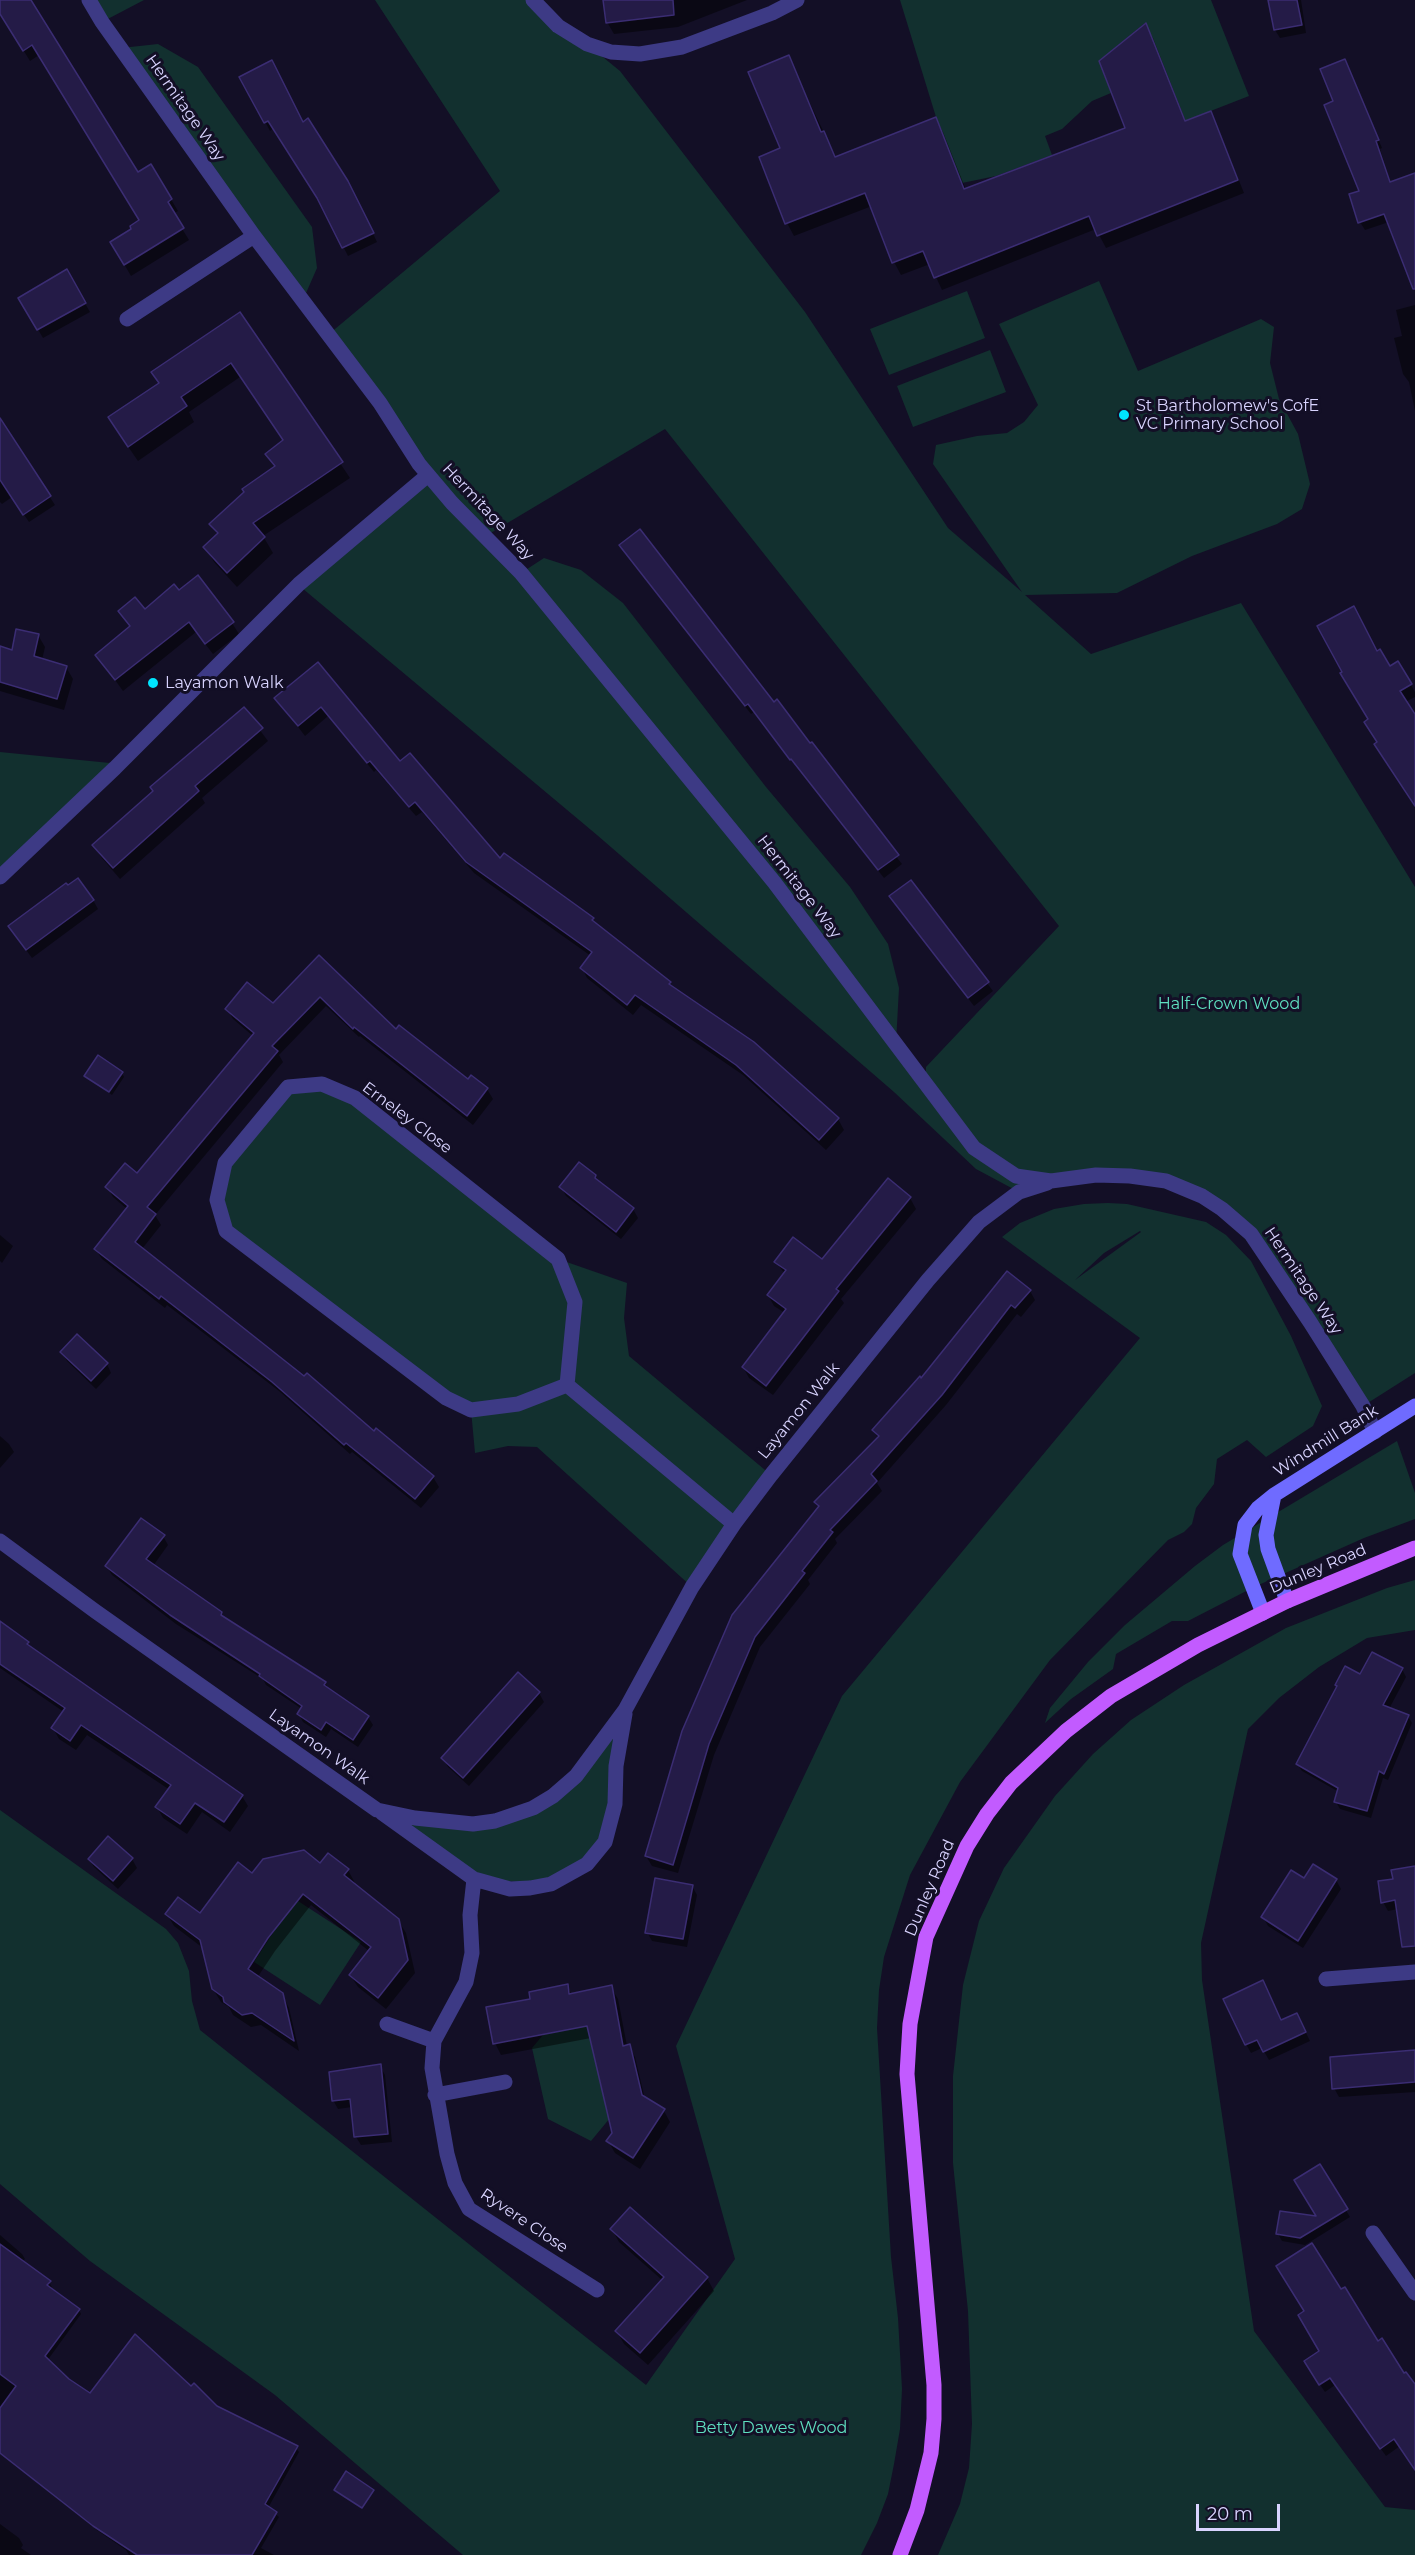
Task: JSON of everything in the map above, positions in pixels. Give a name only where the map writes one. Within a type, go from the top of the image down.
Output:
[{"type":"main road","name":"Windmill Bank","points":[[1263,1613],[1240,1554],[1245,1525],[1257,1508],[1274,1494],[1415,1406]]},
{"type":"main road","points":[[1274,1494],[1266,1535],[1268,1549],[1287,1601]]},
{"type":"main road","name":"Dunley Road","points":[[900,2555],[917,2510],[931,2453],[934,2419],[934,2385],[907,2074],[913,2000],[926,1937],[967,1846],[987,1814],[1011,1783],[1066,1731],[1111,1696],[1198,1645],[1287,1601],[1415,1548]]},
{"type":"street","name":"Hermitage Way","points":[[89,0],[102,22],[254,236],[354,366],[409,451],[452,503],[521,573],[774,882],[974,1148],[1016,1176],[1051,1181],[1096,1175],[1130,1176],[1166,1181],[1222,1209],[1251,1234],[1319,1335],[1363,1406],[1375,1432]]},
{"type":"street","points":[[533,0],[558,26],[587,44],[610,52],[640,54],[682,47],[772,13],[797,0]]},
{"type":"street","points":[[127,319],[254,236]]},
{"type":"street","points":[[0,878],[115,768],[299,584],[428,475]]},
{"type":"street","name":"Erneley Close","points":[[322,1084],[355,1098],[558,1259],[574,1302],[567,1385],[518,1404],[471,1410],[446,1398],[226,1231],[217,1200],[225,1163],[288,1087],[322,1084]]},
{"type":"street","name":"Layamon Walk","points":[[0,1541],[95,1611],[377,1810],[415,1818],[473,1824],[495,1821],[533,1808],[553,1796],[576,1776],[625,1710],[693,1587],[734,1524],[928,1280],[979,1222],[1019,1192],[1051,1181]]},
{"type":"street","points":[[567,1385],[734,1524]]},
{"type":"street","name":"Layamon Walk","points":[[474,1880],[510,1889],[530,1888],[551,1884],[587,1864],[605,1842],[615,1804],[616,1766],[625,1710]]},
{"type":"street","points":[[377,1810],[474,1880]]},
{"type":"street","name":"Ryvere Close","points":[[474,1880],[470,1915],[472,1953],[466,1982],[434,2042],[432,2068],[435,2095],[455,2182],[469,2209],[597,2290]]},
{"type":"street","points":[[1326,1979],[1415,1972]]},
{"type":"street","points":[[387,2024],[434,2042]]},
{"type":"street","points":[[435,2095],[505,2082]]},
{"type":"street","points":[[1373,2233],[1415,2293]]},
{"type":"green space","points":[[89,0],[144,0],[102,22]]},
{"type":"green space","name":"Half-Crown Wood","points":[[375,0],[533,0],[620,71],[805,312],[948,528],[1022,592],[933,464],[936,445],[977,436],[1007,433],[1024,422],[1038,405],[999,324],[1099,281],[1138,371],[1261,319],[1274,327],[1270,363],[1279,399],[1298,434],[1310,484],[1302,509],[1277,524],[1192,556],[1117,593],[1025,595],[1091,654],[1241,603],[1415,887],[1415,1373],[1363,1406],[1310,1322],[1222,1209],[1130,1176],[1019,1192],[976,1169],[894,1092],[597,835],[302,588],[428,475],[329,334],[500,191]],"holes":[[[665,429],[1059,926],[926,1067],[926,1083],[896,1043],[899,988],[888,944],[850,887],[766,787],[623,603],[581,570],[544,558],[521,573],[489,534]]]},
{"type":"green space","points":[[900,0],[1211,0],[1249,96],[1185,121],[1145,23],[1099,61],[1111,93],[1092,101],[1062,129],[1045,136],[1052,155],[996,176],[962,183],[936,117]]},
{"type":"green space","points":[[158,44],[198,67],[312,227],[317,268],[303,300],[121,48]]},
{"type":"green space","points":[[967,291],[985,338],[889,375],[870,329]]},
{"type":"green space","points":[[990,350],[1006,392],[913,427],[897,386]]},
{"type":"green space","points":[[0,752],[110,763],[0,877]]},
{"type":"green space","points":[[322,1084],[355,1098],[558,1259],[627,1283],[624,1318],[629,1356],[771,1475],[692,1587],[537,1447],[508,1446],[475,1453],[471,1410],[226,1231],[217,1200],[225,1163],[288,1087]]},
{"type":"green space","name":"Betty Dawes Wood","points":[[1084,1204],[1127,1204],[1206,1222],[1226,1235],[1251,1261],[1291,1336],[1322,1406],[1313,1426],[1266,1457],[1247,1440],[1217,1459],[1214,1484],[1196,1508],[1192,1524],[1184,1532],[1168,1540],[1050,1660],[960,1782],[910,1875],[884,1957],[877,2028],[891,2257],[898,2318],[902,2389],[900,2429],[894,2464],[888,2494],[877,2523],[861,2555],[463,2555],[275,2395],[90,2261],[0,2184],[0,1810],[166,1929],[178,1943],[189,1971],[192,2001],[200,2030],[646,2385],[735,2259],[676,2046],[842,1696],[1140,1338],[1002,1237],[1020,1223],[1054,1209]],"holes":[[[1141,1232],[1075,1280],[1104,1253]]]},
{"type":"green space","points":[[1397,1441],[1415,1493],[1415,1519],[1364,1538],[1254,1587],[1188,1621],[1172,1621],[1116,1654],[1113,1669],[1071,1699],[1045,1723],[1050,1708],[1088,1662],[1125,1625],[1195,1566],[1223,1545]]},
{"type":"green space","points":[[1415,1580],[1415,1630],[1367,1638],[1319,1667],[1279,1698],[1248,1729],[1201,1943],[1202,1980],[1254,2331],[1385,2507],[1415,2510],[1415,2555],[938,2555],[960,2504],[969,2468],[972,2424],[968,2311],[953,2163],[953,2076],[963,1985],[979,1921],[1004,1868],[1055,1796],[1093,1754],[1131,1720],[1184,1685],[1286,1628],[1387,1588]]},
{"type":"green space","points":[[625,1710],[605,1842],[551,1884],[474,1879],[377,1810],[473,1824],[553,1796]]},
{"type":"green space","points":[[295,1899],[361,1942],[320,2005],[254,1962]]},
{"type":"green space","points":[[588,2016],[610,2118],[591,2141],[548,2119],[532,2048],[553,2023]]},
{"type":"building","points":[[0,0],[31,0],[138,172],[151,164],[172,199],[168,202],[184,228],[124,265],[110,242],[131,229],[130,226],[139,220],[32,45],[23,51],[0,14]]},
{"type":"building","points":[[603,0],[673,0],[674,15],[606,23]]},
{"type":"building","points":[[1268,0],[1297,0],[1302,25],[1274,30]]},
{"type":"building","points":[[1146,23],[1185,121],[1211,111],[1238,180],[1097,236],[1089,216],[934,278],[923,251],[892,263],[865,193],[785,224],[759,157],[780,148],[748,72],[789,55],[821,132],[824,131],[835,157],[936,117],[964,189],[1125,128],[1099,61]]},
{"type":"building","points":[[1345,59],[1379,140],[1376,141],[1390,182],[1415,173],[1415,289],[1413,289],[1384,214],[1358,223],[1349,194],[1359,191],[1324,105],[1333,101],[1320,69]]},
{"type":"building","points":[[272,60],[303,122],[308,118],[348,181],[374,233],[342,248],[317,198],[268,121],[264,123],[239,77]]},
{"type":"building","points":[[67,269],[86,303],[37,330],[18,298]]},
{"type":"building","points":[[240,312],[343,462],[253,523],[265,537],[227,573],[203,547],[218,533],[209,524],[244,492],[242,489],[275,466],[265,454],[283,440],[231,363],[181,397],[187,406],[128,447],[108,417],[159,383],[151,372]]},
{"type":"building","points":[[0,418],[51,496],[23,515],[0,480]]},
{"type":"building","points":[[640,529],[774,702],[777,699],[899,855],[878,870],[748,704],[745,706],[619,545]]},
{"type":"building","points":[[198,575],[234,622],[205,644],[189,622],[115,680],[95,655],[130,626],[118,611],[135,597],[145,609],[174,584],[179,590]]},
{"type":"building","points":[[1354,606],[1377,651],[1380,649],[1390,666],[1398,661],[1412,684],[1400,691],[1415,714],[1415,806],[1374,744],[1377,742],[1364,722],[1368,719],[1340,673],[1342,672],[1317,626]]},
{"type":"building","points":[[16,629],[39,634],[34,656],[67,666],[57,699],[0,682],[0,646],[12,650]]},
{"type":"building","points":[[318,662],[400,761],[410,753],[500,858],[504,853],[594,918],[592,920],[671,982],[669,984],[754,1042],[839,1118],[819,1140],[736,1065],[635,995],[627,1005],[580,968],[592,952],[466,862],[415,802],[409,807],[370,761],[367,763],[321,707],[298,726],[274,698]]},
{"type":"building","points":[[244,707],[263,728],[195,786],[199,791],[113,868],[92,845],[153,791],[150,787]]},
{"type":"building","points":[[78,878],[94,900],[26,950],[8,926],[66,883],[68,885]]},
{"type":"building","points":[[911,880],[989,982],[968,998],[889,896]]},
{"type":"building","points":[[319,955],[396,1029],[399,1025],[468,1079],[471,1075],[488,1088],[467,1116],[354,1027],[353,1029],[320,997],[272,1046],[278,1051],[147,1207],[156,1214],[135,1242],[304,1376],[307,1373],[374,1431],[376,1428],[434,1476],[415,1499],[346,1443],[344,1445],[272,1382],[161,1296],[159,1299],[94,1249],[128,1206],[105,1187],[125,1163],[137,1173],[254,1033],[225,1009],[247,982],[273,1003]]},
{"type":"building","points":[[98,1055],[123,1072],[109,1092],[84,1076]]},
{"type":"building","points":[[579,1162],[596,1175],[595,1178],[634,1208],[616,1232],[559,1187]]},
{"type":"building","points":[[888,1178],[911,1197],[836,1289],[839,1291],[766,1386],[742,1367],[786,1309],[767,1295],[786,1270],[774,1262],[793,1237],[822,1259]]},
{"type":"building","points":[[1007,1271],[1031,1290],[1015,1308],[1011,1305],[942,1395],[871,1474],[877,1481],[830,1530],[833,1532],[802,1571],[805,1573],[755,1637],[709,1744],[673,1865],[645,1856],[682,1731],[732,1615],[819,1506],[814,1502],[879,1436],[872,1430],[920,1376],[921,1378]]},
{"type":"building","points":[[77,1334],[108,1363],[91,1381],[60,1352]]},
{"type":"building","points":[[141,1518],[165,1535],[146,1559],[222,1612],[221,1615],[326,1682],[324,1685],[369,1716],[353,1740],[326,1722],[321,1730],[297,1714],[302,1706],[259,1676],[260,1674],[170,1615],[105,1566]]},
{"type":"building","points":[[0,1621],[29,1642],[27,1644],[243,1795],[224,1822],[195,1803],[180,1824],[155,1807],[171,1785],[81,1725],[70,1741],[51,1728],[65,1708],[0,1664]]},
{"type":"building","points":[[1372,1652],[1403,1668],[1383,1705],[1409,1715],[1384,1774],[1379,1771],[1367,1811],[1334,1802],[1338,1788],[1296,1764],[1345,1666],[1360,1674]]},
{"type":"building","points":[[518,1672],[540,1692],[463,1778],[441,1758]]},
{"type":"building","points":[[108,1836],[133,1858],[113,1881],[88,1859]]},
{"type":"building","points":[[304,1850],[320,1863],[328,1853],[349,1869],[344,1875],[399,1919],[408,1960],[378,1998],[349,1975],[371,1947],[303,1894],[268,1938],[248,1969],[283,1993],[294,2041],[252,2013],[242,2015],[224,2002],[223,1997],[212,1989],[200,1940],[165,1914],[178,1897],[200,1913],[238,1862],[252,1873],[263,1859]]},
{"type":"building","points":[[1313,1864],[1337,1879],[1298,1941],[1261,1917],[1291,1870],[1304,1878]]},
{"type":"building","points":[[1415,1866],[1415,1946],[1402,1947],[1395,1900],[1381,1903],[1378,1881],[1393,1879],[1391,1870]]},
{"type":"building","points":[[655,1878],[693,1885],[683,1939],[645,1933]]},
{"type":"building","points":[[1263,1980],[1281,2020],[1297,2013],[1306,2032],[1263,2052],[1257,2040],[1245,2045],[1223,1999]]},
{"type":"building","points":[[568,1984],[569,1994],[612,1985],[623,2046],[630,2044],[642,2095],[665,2109],[633,2158],[606,2141],[612,2133],[587,2026],[493,2044],[486,2007],[530,1999],[529,1992]]},
{"type":"building","points":[[1415,2050],[1415,2082],[1332,2089],[1330,2057]]},
{"type":"building","points":[[381,2064],[388,2134],[354,2137],[350,2099],[332,2101],[329,2072]]},
{"type":"building","points":[[1320,2164],[1348,2209],[1300,2238],[1276,2234],[1280,2211],[1316,2216],[1294,2180]]},
{"type":"building","points":[[630,2207],[708,2277],[640,2353],[615,2331],[664,2277],[610,2229]]},
{"type":"building","points":[[1312,2243],[1341,2289],[1345,2287],[1378,2341],[1382,2338],[1404,2373],[1406,2372],[1415,2384],[1415,2470],[1394,2439],[1380,2449],[1330,2378],[1319,2385],[1304,2361],[1319,2351],[1298,2315],[1304,2311],[1276,2266]]},
{"type":"building","points":[[0,2244],[51,2281],[47,2285],[80,2309],[45,2356],[69,2379],[90,2393],[135,2334],[191,2386],[194,2383],[217,2406],[298,2446],[265,2504],[277,2512],[252,2555],[137,2555],[93,2526],[0,2453],[0,2408],[16,2386],[0,2374]]},
{"type":"building","points":[[346,2471],[374,2490],[362,2508],[334,2490]]},
{"type":"place","name":"St Bartholomew's CofE VC Primary School","points":[[1124,415]]},
{"type":"place","name":"Layamon Walk","points":[[153,683]]}]
